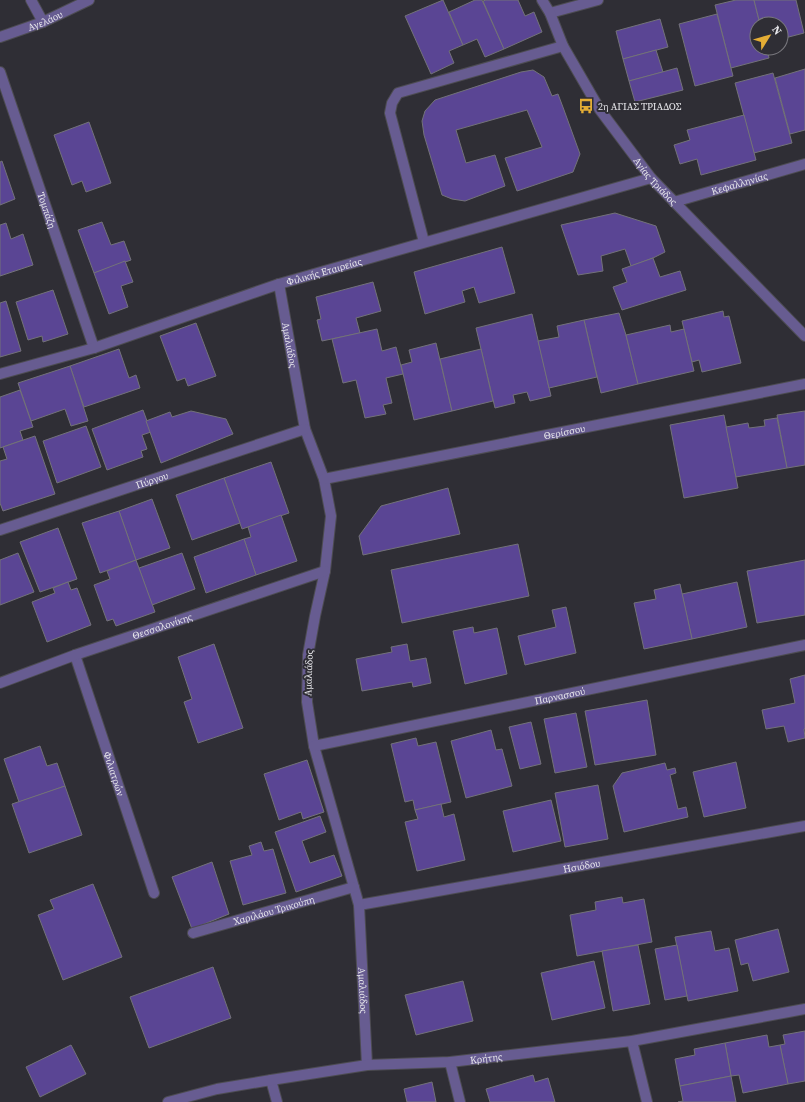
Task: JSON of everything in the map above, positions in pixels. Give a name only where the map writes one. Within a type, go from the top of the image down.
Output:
[{"type":"street","points":[[32,0],[43,22]]},
{"type":"street","name":"Αγελάου","points":[[0,37],[43,22],[89,0]]},
{"type":"street","name":"Αγίας Τριάδος","points":[[542,0],[550,13],[563,46],[600,110],[651,178],[805,336]]},
{"type":"street","points":[[550,13],[598,0]]},
{"type":"street","points":[[424,242],[390,113],[392,103],[398,93],[563,46]]},
{"type":"street","name":"Τομπάζη","points":[[0,72],[94,348]]},
{"type":"street","name":"Κεφαλληνίας","points":[[674,202],[805,164]]},
{"type":"street","name":"Φιλικής Εταιρείας","points":[[0,374],[94,348],[279,284],[651,178]]},
{"type":"street","name":"Αμαλιάδος","points":[[279,284],[305,429],[324,479],[331,516],[325,571],[308,655],[307,702],[314,746],[359,905],[368,1065]]},
{"type":"street","name":"Θερίσσου","points":[[324,479],[805,384]]},
{"type":"street","name":"Πύργου","points":[[0,530],[305,429]]},
{"type":"street","name":"Θεσσαλονίκης","points":[[0,683],[75,655],[325,571]]},
{"type":"street","name":"Παρνασσού","points":[[314,746],[805,645]]},
{"type":"street","name":"Φιλιατρών","points":[[75,655],[154,893]]},
{"type":"street","name":"Ησιόδου","points":[[359,905],[805,826]]},
{"type":"street","name":"Χαριλάου Τρικούπη","points":[[193,933],[354,887]]},
{"type":"street","name":"Κρήτης","points":[[168,1102],[217,1090],[271,1080],[368,1065],[450,1062],[632,1041],[805,1009]]},
{"type":"street","points":[[632,1041],[647,1102]]},
{"type":"street","points":[[450,1062],[460,1102]]},
{"type":"street","points":[[271,1080],[277,1102]]},
{"type":"building","points":[[443,0],[463,45],[449,51],[454,63],[431,74],[405,16]]},
{"type":"building","points":[[475,0],[482,0],[504,49],[485,57],[477,39],[463,45],[449,12]]},
{"type":"building","points":[[518,0],[525,16],[534,12],[542,32],[504,49],[483,1]]},
{"type":"building","points":[[736,0],[754,0],[758,16],[749,16],[749,56],[769,56],[769,58],[731,68],[715,5]]},
{"type":"building","points":[[754,0],[796,0],[804,33],[789,37],[789,16],[758,16]]},
{"type":"building","points":[[717,14],[733,76],[695,86],[679,24]]},
{"type":"building","points":[[660,19],[668,47],[623,59],[616,31]]},
{"type":"building","points":[[656,50],[663,72],[629,81],[623,59]]},
{"type":"building","points":[[677,68],[683,90],[635,102],[629,81]]},
{"type":"building","points":[[805,69],[805,130],[790,134],[775,78]]},
{"type":"building","points":[[533,70],[544,77],[552,96],[558,94],[580,154],[573,172],[517,191],[505,158],[542,147],[527,110],[456,130],[466,163],[495,155],[505,186],[465,201],[452,199],[442,195],[424,135],[422,121],[425,111],[435,100],[521,72]]},
{"type":"building","points":[[773,73],[792,143],[754,153],[735,83]]},
{"type":"building","points":[[744,115],[756,160],[701,175],[697,159],[680,164],[674,145],[690,140],[687,130]]},
{"type":"building","points":[[89,122],[111,183],[86,192],[82,181],[72,185],[54,135]]},
{"type":"building","points":[[2,161],[15,199],[0,205],[0,162]]},
{"type":"building","points":[[615,213],[656,226],[665,252],[631,266],[625,249],[601,256],[603,271],[578,275],[561,225]]},
{"type":"building","points":[[102,222],[111,245],[124,241],[131,260],[94,273],[78,230]]},
{"type":"building","points":[[6,223],[11,239],[23,234],[33,265],[0,276],[0,225]]},
{"type":"building","points":[[502,247],[515,293],[479,303],[474,287],[462,291],[465,302],[425,314],[414,272]]},
{"type":"building","points":[[653,258],[660,277],[680,271],[686,290],[622,310],[613,287],[627,282],[622,269]]},
{"type":"building","points":[[125,261],[133,282],[121,286],[128,307],[109,314],[94,273]]},
{"type":"building","points":[[373,282],[381,311],[356,318],[360,333],[322,341],[317,320],[321,319],[316,297]]},
{"type":"building","points":[[53,290],[68,334],[43,342],[42,336],[28,340],[16,302]]},
{"type":"building","points":[[6,301],[21,351],[0,357],[0,303]]},
{"type":"building","points":[[723,311],[724,317],[729,316],[741,363],[702,372],[699,360],[692,362],[682,321]]},
{"type":"building","points":[[619,313],[638,384],[601,393],[584,320]]},
{"type":"building","points":[[532,314],[551,396],[530,401],[527,392],[513,395],[515,403],[495,408],[476,328]]},
{"type":"building","points":[[584,320],[597,377],[549,388],[538,341],[559,337],[557,326]]},
{"type":"building","points":[[196,323],[216,376],[188,386],[185,378],[177,381],[160,336]]},
{"type":"building","points":[[670,325],[671,332],[684,329],[694,371],[638,384],[626,335]]},
{"type":"building","points":[[377,329],[382,351],[396,347],[403,374],[386,378],[392,403],[383,405],[386,414],[365,418],[356,380],[343,383],[332,339]]},
{"type":"building","points":[[436,343],[452,411],[414,420],[401,365],[412,362],[409,350]]},
{"type":"building","points":[[119,349],[129,378],[136,375],[140,388],[84,407],[70,366]]},
{"type":"building","points":[[481,349],[493,401],[452,411],[440,359]]},
{"type":"building","points":[[70,366],[88,421],[71,426],[65,409],[31,421],[18,383]]},
{"type":"building","points":[[20,390],[33,427],[20,431],[23,440],[0,448],[0,397]]},
{"type":"building","points":[[143,410],[151,432],[142,435],[147,449],[141,451],[143,457],[107,470],[92,429]]},
{"type":"building","points":[[191,411],[226,419],[233,434],[161,463],[146,421],[170,412],[172,417]]},
{"type":"building","points":[[805,411],[805,465],[787,468],[777,415]]},
{"type":"building","points":[[724,415],[738,488],[684,498],[670,425]]},
{"type":"building","points":[[777,418],[787,468],[736,477],[726,427],[748,423],[749,428],[765,426],[764,420]]},
{"type":"building","points":[[86,426],[101,467],[57,483],[43,441]]},
{"type":"building","points":[[35,436],[55,494],[3,511],[0,503],[0,461],[7,459],[3,447]]},
{"type":"building","points":[[271,462],[289,513],[242,529],[224,478]]},
{"type":"building","points":[[224,478],[240,523],[192,540],[176,495]]},
{"type":"building","points":[[448,488],[460,534],[363,555],[359,536],[381,506]]},
{"type":"building","points":[[152,499],[170,548],[136,560],[119,511]]},
{"type":"building","points":[[119,511],[136,560],[100,573],[82,523]]},
{"type":"building","points":[[281,515],[297,561],[256,575],[244,539],[251,537],[248,527]]},
{"type":"building","points":[[58,528],[77,579],[40,592],[20,542]]},
{"type":"building","points":[[244,539],[256,575],[206,593],[194,557]]},
{"type":"building","points":[[518,544],[529,596],[402,623],[391,570]]},
{"type":"building","points":[[18,553],[34,592],[0,605],[0,560]]},
{"type":"building","points":[[182,553],[195,589],[152,605],[139,568]]},
{"type":"building","points":[[136,560],[155,612],[116,626],[113,619],[107,621],[94,585],[110,579],[107,571]]},
{"type":"building","points":[[805,560],[805,615],[757,623],[747,571]]},
{"type":"building","points":[[68,582],[71,590],[77,588],[91,625],[47,642],[32,602],[55,593],[53,588]]},
{"type":"building","points":[[737,582],[747,627],[692,639],[682,594]]},
{"type":"building","points":[[680,584],[692,639],[644,649],[634,603],[656,599],[654,590]]},
{"type":"building","points":[[566,607],[576,653],[525,665],[518,636],[556,627],[552,610]]},
{"type":"building","points":[[473,627],[474,633],[497,628],[507,674],[465,684],[453,631]]},
{"type":"building","points":[[214,644],[243,728],[198,743],[184,702],[192,699],[178,657]]},
{"type":"building","points":[[407,644],[410,661],[426,658],[431,683],[413,687],[412,682],[362,691],[356,659],[392,652],[391,647]]},
{"type":"building","points":[[805,675],[805,738],[788,742],[784,726],[766,729],[762,710],[795,703],[790,679]]},
{"type":"building","points":[[647,700],[656,755],[595,765],[585,711]]},
{"type":"building","points":[[576,713],[587,767],[555,773],[544,719]]},
{"type":"building","points":[[531,722],[541,764],[520,769],[509,727]]},
{"type":"building","points":[[491,730],[496,750],[502,749],[512,786],[466,798],[451,741]]},
{"type":"building","points":[[416,738],[418,746],[436,742],[451,802],[415,810],[413,800],[405,802],[391,744]]},
{"type":"building","points":[[40,746],[47,766],[57,763],[65,786],[19,802],[4,759]]},
{"type":"building","points":[[307,760],[324,812],[303,819],[301,812],[279,820],[264,774]]},
{"type":"building","points":[[736,762],[746,808],[704,817],[693,772]]},
{"type":"building","points":[[665,763],[667,770],[675,768],[676,773],[670,775],[678,809],[686,807],[688,817],[624,832],[613,786],[622,773]]},
{"type":"building","points":[[598,785],[608,839],[565,847],[555,793]]},
{"type":"building","points":[[65,786],[82,835],[29,853],[12,804]]},
{"type":"building","points":[[551,800],[561,841],[513,852],[503,811]]},
{"type":"building","points":[[441,804],[444,817],[454,814],[465,860],[417,871],[405,822],[418,819],[415,810]]},
{"type":"building","points":[[320,816],[326,832],[302,841],[310,863],[334,855],[342,876],[296,892],[275,832]]},
{"type":"building","points":[[261,842],[264,851],[273,849],[286,893],[243,905],[230,861],[252,855],[249,846]]},
{"type":"building","points":[[212,862],[229,914],[192,929],[172,877]]},
{"type":"building","points":[[93,884],[122,957],[63,980],[38,915],[54,909],[50,900]]},
{"type":"building","points":[[622,897],[623,903],[644,899],[652,942],[577,956],[570,915],[596,910],[595,902]]},
{"type":"building","points":[[778,929],[789,972],[753,981],[748,963],[741,965],[735,940]]},
{"type":"building","points":[[711,931],[715,951],[729,948],[738,991],[688,1001],[675,937]]},
{"type":"building","points":[[638,945],[650,1004],[613,1011],[602,951]]},
{"type":"building","points":[[677,945],[687,996],[665,1000],[655,949]]},
{"type":"building","points":[[594,961],[605,1008],[552,1020],[541,973]]},
{"type":"building","points":[[213,967],[231,1018],[149,1048],[130,997]]},
{"type":"building","points":[[463,981],[473,1021],[416,1035],[405,995]]},
{"type":"building","points":[[805,1031],[805,1081],[788,1084],[780,1045],[785,1044],[783,1035]]},
{"type":"building","points":[[767,1035],[769,1047],[780,1045],[788,1084],[743,1093],[739,1075],[731,1076],[725,1043]]},
{"type":"building","points":[[725,1043],[731,1076],[680,1086],[675,1059],[695,1055],[694,1049]]},
{"type":"building","points":[[71,1045],[86,1074],[40,1097],[26,1067]]},
{"type":"building","points":[[533,1075],[535,1082],[548,1078],[555,1102],[490,1102],[486,1089]]},
{"type":"building","points":[[731,1076],[736,1102],[678,1102],[683,1101],[680,1086]]},
{"type":"building","points":[[432,1082],[436,1102],[407,1102],[404,1089]]},
{"type":"place","name":"2η ΑΓΙΑΣ ΤΡΙΑΔΟΣ","points":[[586,106]]}]
